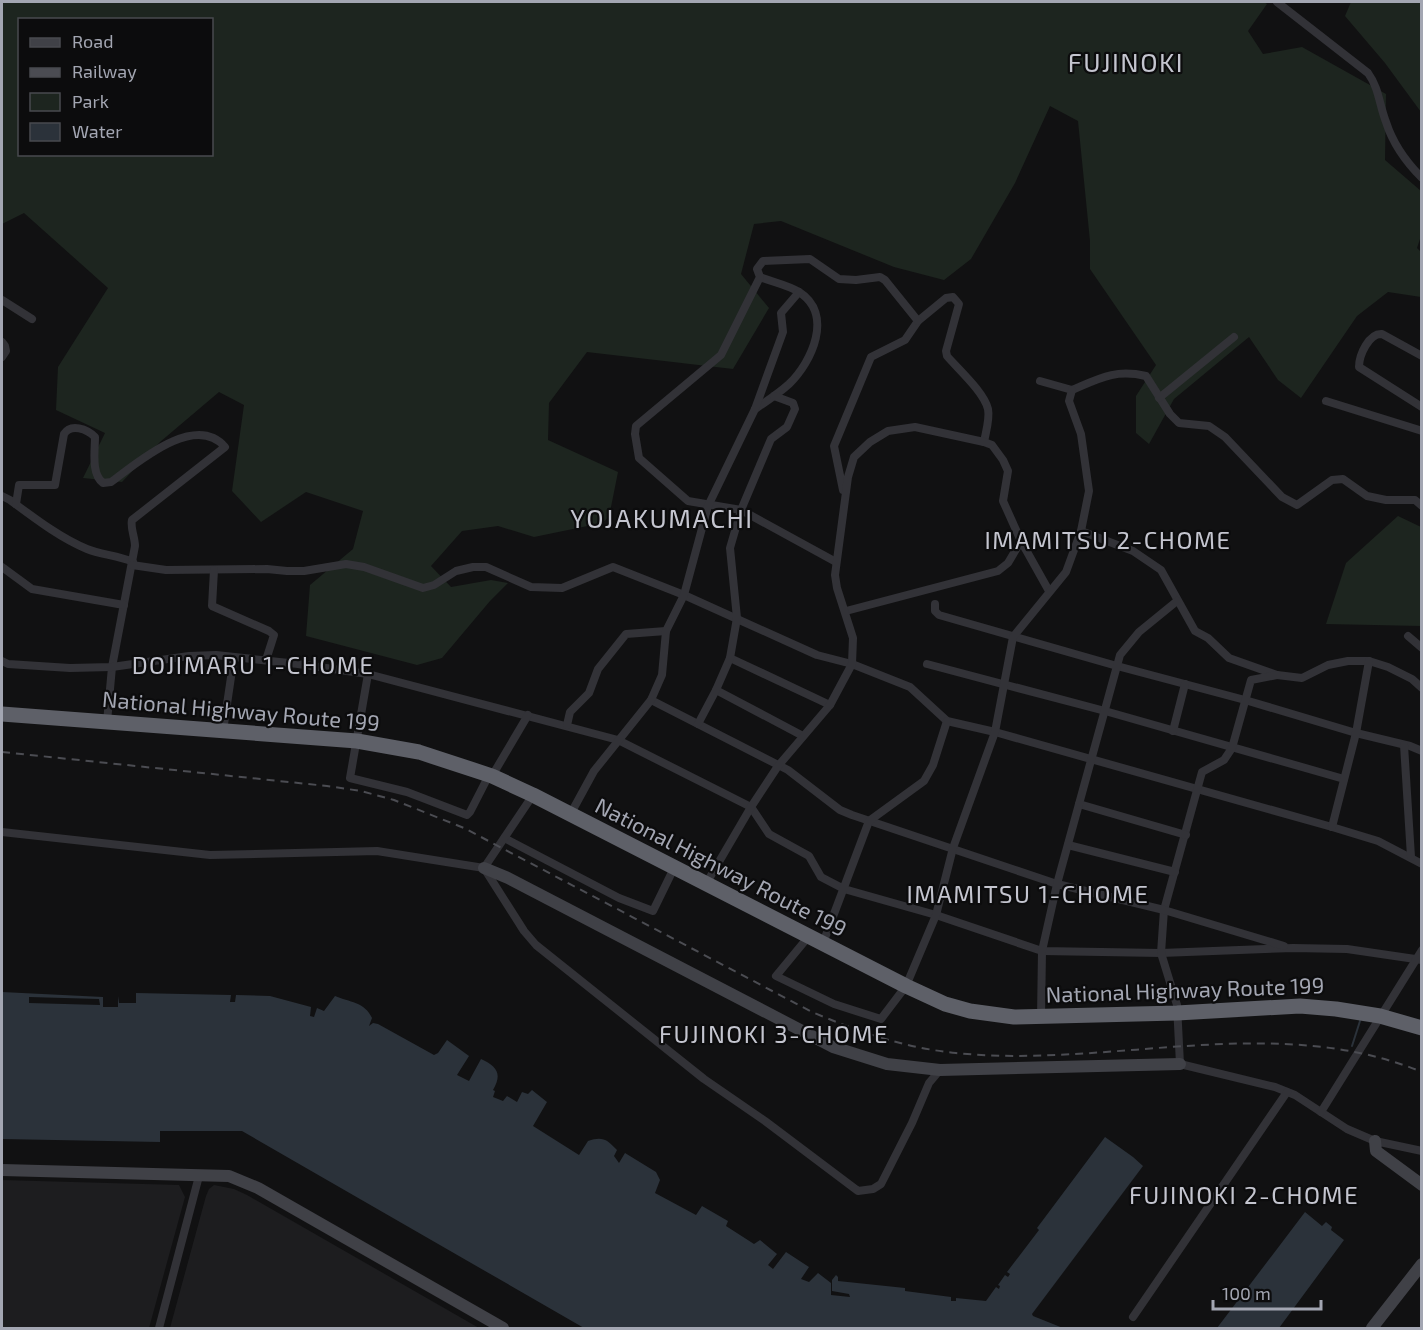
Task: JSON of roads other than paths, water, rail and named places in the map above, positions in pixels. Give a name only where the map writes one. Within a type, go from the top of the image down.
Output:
[{"type":"highway","name":"National Highway Route 199","points":[[2,706],[107,719]]},
{"type":"highway","name":"National Highway Route 199","points":[[2,714],[107,719],[357,738],[419,752],[492,774],[824,939],[945,1004],[970,1011],[1014,1017],[1041,1013],[1300,1006],[1422,1019]]},
{"type":"highway","name":"National Highway Route 199","points":[[492,774],[532,795],[572,812],[674,868],[708,881],[808,936],[824,939]]},
{"type":"highway","name":"National Highway Route 199","points":[[1382,1013],[1422,1028]]},
{"type":"street","points":[[1277,2],[1368,73],[1376,84],[1386,124],[1400,153],[1422,178]]},
{"type":"street","points":[[836,562],[741,510],[688,501],[639,458],[636,426],[721,355],[760,278],[757,269],[763,261],[810,259],[839,279],[880,278],[885,280],[918,321]]},
{"type":"street","points":[[755,409],[774,396],[800,371],[807,361],[819,322],[814,308],[799,292],[760,278]]},
{"type":"street","points":[[572,812],[594,771],[651,700],[662,675],[666,631],[684,595],[708,506],[755,409],[783,332],[781,313],[799,292]]},
{"type":"street","points":[[845,497],[834,446],[871,357],[905,340],[918,321],[946,298],[953,297],[959,304],[946,351],[947,356],[988,407],[984,442]]},
{"type":"street","points":[[2,300],[32,319]]},
{"type":"street","points":[[1422,356],[1376,333],[1372,336],[1359,362],[1359,367],[1422,406]]},
{"type":"street","points":[[1159,398],[1234,337]]},
{"type":"street","points":[[2,342],[6,351],[2,357]]},
{"type":"street","points":[[1040,381],[1072,390],[1105,376],[1128,372],[1146,376],[1170,414],[1179,423],[1209,426],[1225,437],[1282,497],[1297,505],[1332,480],[1343,480],[1367,496],[1386,500],[1415,500],[1422,506]]},
{"type":"street","points":[[808,936],[776,976],[834,1004],[881,1018],[907,983],[936,915],[953,848],[995,732],[1013,637],[1066,572],[1081,531],[1089,491],[1081,435],[1069,401],[1072,390]]},
{"type":"street","points":[[698,724],[730,658],[737,618],[730,549],[741,510],[771,439],[786,427],[795,409],[793,403],[774,396]]},
{"type":"street","points":[[1326,401],[1422,431]]},
{"type":"street","points":[[708,881],[778,766],[830,705],[852,664],[853,638],[837,588],[836,562],[845,497],[854,457],[870,441],[888,431],[915,427],[992,445],[1003,459],[1008,471],[1004,501],[1049,591]]},
{"type":"street","points":[[16,504],[19,485],[55,485],[64,435],[72,428],[85,430],[95,437],[96,469],[103,483],[111,482],[151,452],[172,441],[204,436],[219,441],[225,447],[132,520],[135,546],[112,667],[107,719]]},
{"type":"street","points":[[2,496],[88,550],[123,557],[132,563],[166,570],[304,570],[346,564],[364,567],[423,588],[434,585],[456,571],[472,567],[486,567],[531,587],[562,588],[613,567],[684,595],[817,655],[852,664],[910,687],[947,721],[995,732],[1332,827],[1378,842],[1422,864]]},
{"type":"street","points":[[1081,531],[1133,551],[1161,570],[1195,631],[1208,638],[1229,658],[1277,675],[1302,678],[1328,665],[1348,661],[1369,661],[1388,667],[1412,679],[1422,688]]},
{"type":"street","points":[[846,611],[998,571],[1008,563],[1022,541]]},
{"type":"street","points":[[2,567],[32,589],[124,605]]},
{"type":"street","points":[[214,570],[212,606],[274,635],[266,660]]},
{"type":"street","points":[[1041,1013],[1042,951],[1057,884],[1120,655],[1133,638],[1177,601]]},
{"type":"street","points":[[935,604],[935,611],[939,615],[1422,751]]},
{"type":"street","points":[[567,725],[570,712],[589,693],[598,669],[626,634],[666,631]]},
{"type":"street","points":[[1408,636],[1422,648]]},
{"type":"street","points":[[2,661],[8,664],[70,668],[112,667],[189,656],[216,655],[266,660],[368,674],[567,725],[618,740],[751,807],[769,834],[809,856],[822,877],[844,889],[936,915],[1042,951],[1161,953],[1293,948],[1347,949],[1419,960]]},
{"type":"street","points":[[224,728],[234,657]]},
{"type":"street","points":[[730,658],[830,705]]},
{"type":"street","points":[[1332,827],[1356,733],[1369,661]]},
{"type":"street","points":[[927,664],[1105,711],[1344,779]]},
{"type":"street","points":[[368,674],[350,778],[407,792],[466,815],[470,812],[528,715]]},
{"type":"street","points":[[1180,1064],[1177,1010],[1161,953],[1164,910],[1199,790],[1202,772],[1224,760],[1232,748],[1251,680],[1277,675]]},
{"type":"street","points":[[1173,731],[1185,684]]},
{"type":"street","points":[[716,690],[803,736]]},
{"type":"street","points":[[651,700],[788,770],[840,810],[1057,884],[1164,910],[1293,948]]},
{"type":"street","points":[[824,939],[869,821],[924,781],[933,765],[947,721]]},
{"type":"street","points":[[1404,745],[1411,857]]},
{"type":"street","points":[[484,868],[532,795]]},
{"type":"street","points":[[1079,804],[1185,835]]},
{"type":"street","points":[[2,832],[210,855],[377,851],[484,868],[833,1047],[887,1064],[940,1070],[1180,1064],[1264,1084],[1287,1092],[1347,1129],[1376,1141],[1422,1151]]},
{"type":"street","points":[[505,837],[619,898],[653,911],[674,868]]},
{"type":"street","points":[[1068,845],[1175,872]]},
{"type":"street","points":[[484,868],[524,931],[536,945],[704,1079],[765,1121],[858,1191],[873,1189],[881,1184],[912,1123],[929,1083],[940,1070]]},
{"type":"street","points":[[1322,1112],[1382,1013],[1419,960],[1422,950]]},
{"type":"street","points":[[1133,1317],[1287,1092]]},
{"type":"street","points":[[1376,1141],[1376,1151],[1422,1185]]},
{"type":"street","points":[[2,1170],[229,1176],[258,1188],[392,1263],[503,1329]]},
{"type":"street","points":[[159,1329],[199,1176]]},
{"type":"street","points":[[1372,1329],[1422,1264]]},
{"type":"water","points":[[2,992],[103,997],[103,1007],[118,1007],[118,996],[119,1003],[136,1003],[136,993],[231,995],[230,1002],[235,1002],[236,995],[270,996],[311,1007],[310,1016],[314,1017],[317,1008],[324,1011],[335,996],[356,1003],[365,1009],[372,1018],[369,1026],[373,1023],[378,1024],[434,1055],[447,1040],[469,1056],[457,1075],[469,1081],[481,1059],[486,1062],[494,1067],[498,1075],[493,1097],[503,1101],[507,1096],[517,1102],[522,1092],[528,1094],[532,1090],[547,1102],[533,1126],[579,1155],[588,1141],[601,1139],[607,1141],[617,1150],[614,1156],[619,1163],[625,1153],[656,1172],[660,1180],[655,1193],[696,1215],[702,1206],[728,1221],[726,1226],[754,1244],[760,1240],[777,1254],[768,1265],[773,1269],[786,1252],[809,1267],[801,1279],[809,1282],[818,1273],[831,1283],[831,1295],[850,1297],[849,1294],[832,1291],[832,1280],[836,1275],[838,1281],[905,1288],[905,1291],[951,1297],[951,1301],[956,1301],[956,1298],[986,1301],[996,1287],[999,1289],[998,1285],[1005,1275],[1008,1277],[1010,1274],[1007,1272],[1039,1230],[1037,1228],[1105,1137],[1143,1166],[1032,1314],[1063,1328],[584,1328],[242,1131],[160,1131],[160,1142],[2,1139]],"holes":[[[29,997],[99,999],[100,1005],[29,1003]]]},
{"type":"water","points":[[1305,1212],[1322,1226],[1326,1222],[1332,1227],[1331,1230],[1344,1240],[1279,1328],[1217,1328]]},
{"type":"waterway","points":[[1352,1046],[1360,1021]]},
{"type":"railway","points":[[2,752],[327,786],[361,791],[394,800],[464,828],[812,1012],[900,1043],[937,1051],[1014,1056],[1250,1043],[1308,1046],[1366,1054],[1422,1072]]},
{"type":"district","name":"FUJINOKI","points":[[1126,63]]},
{"type":"district","name":"YOJAKUMACHI","points":[[662,519]]},
{"type":"district","name":"IMAMITSU 2-CHOME","points":[[1108,541]]},
{"type":"district","name":"DOJIMARU 1-CHOME","points":[[253,666]]},
{"type":"district","name":"IMAMITSU 1-CHOME","points":[[1028,895]]},
{"type":"district","name":"FUJINOKI 3-CHOME","points":[[774,1035]]},
{"type":"district","name":"FUJINOKI 2-CHOME","points":[[1244,1196]]}]
